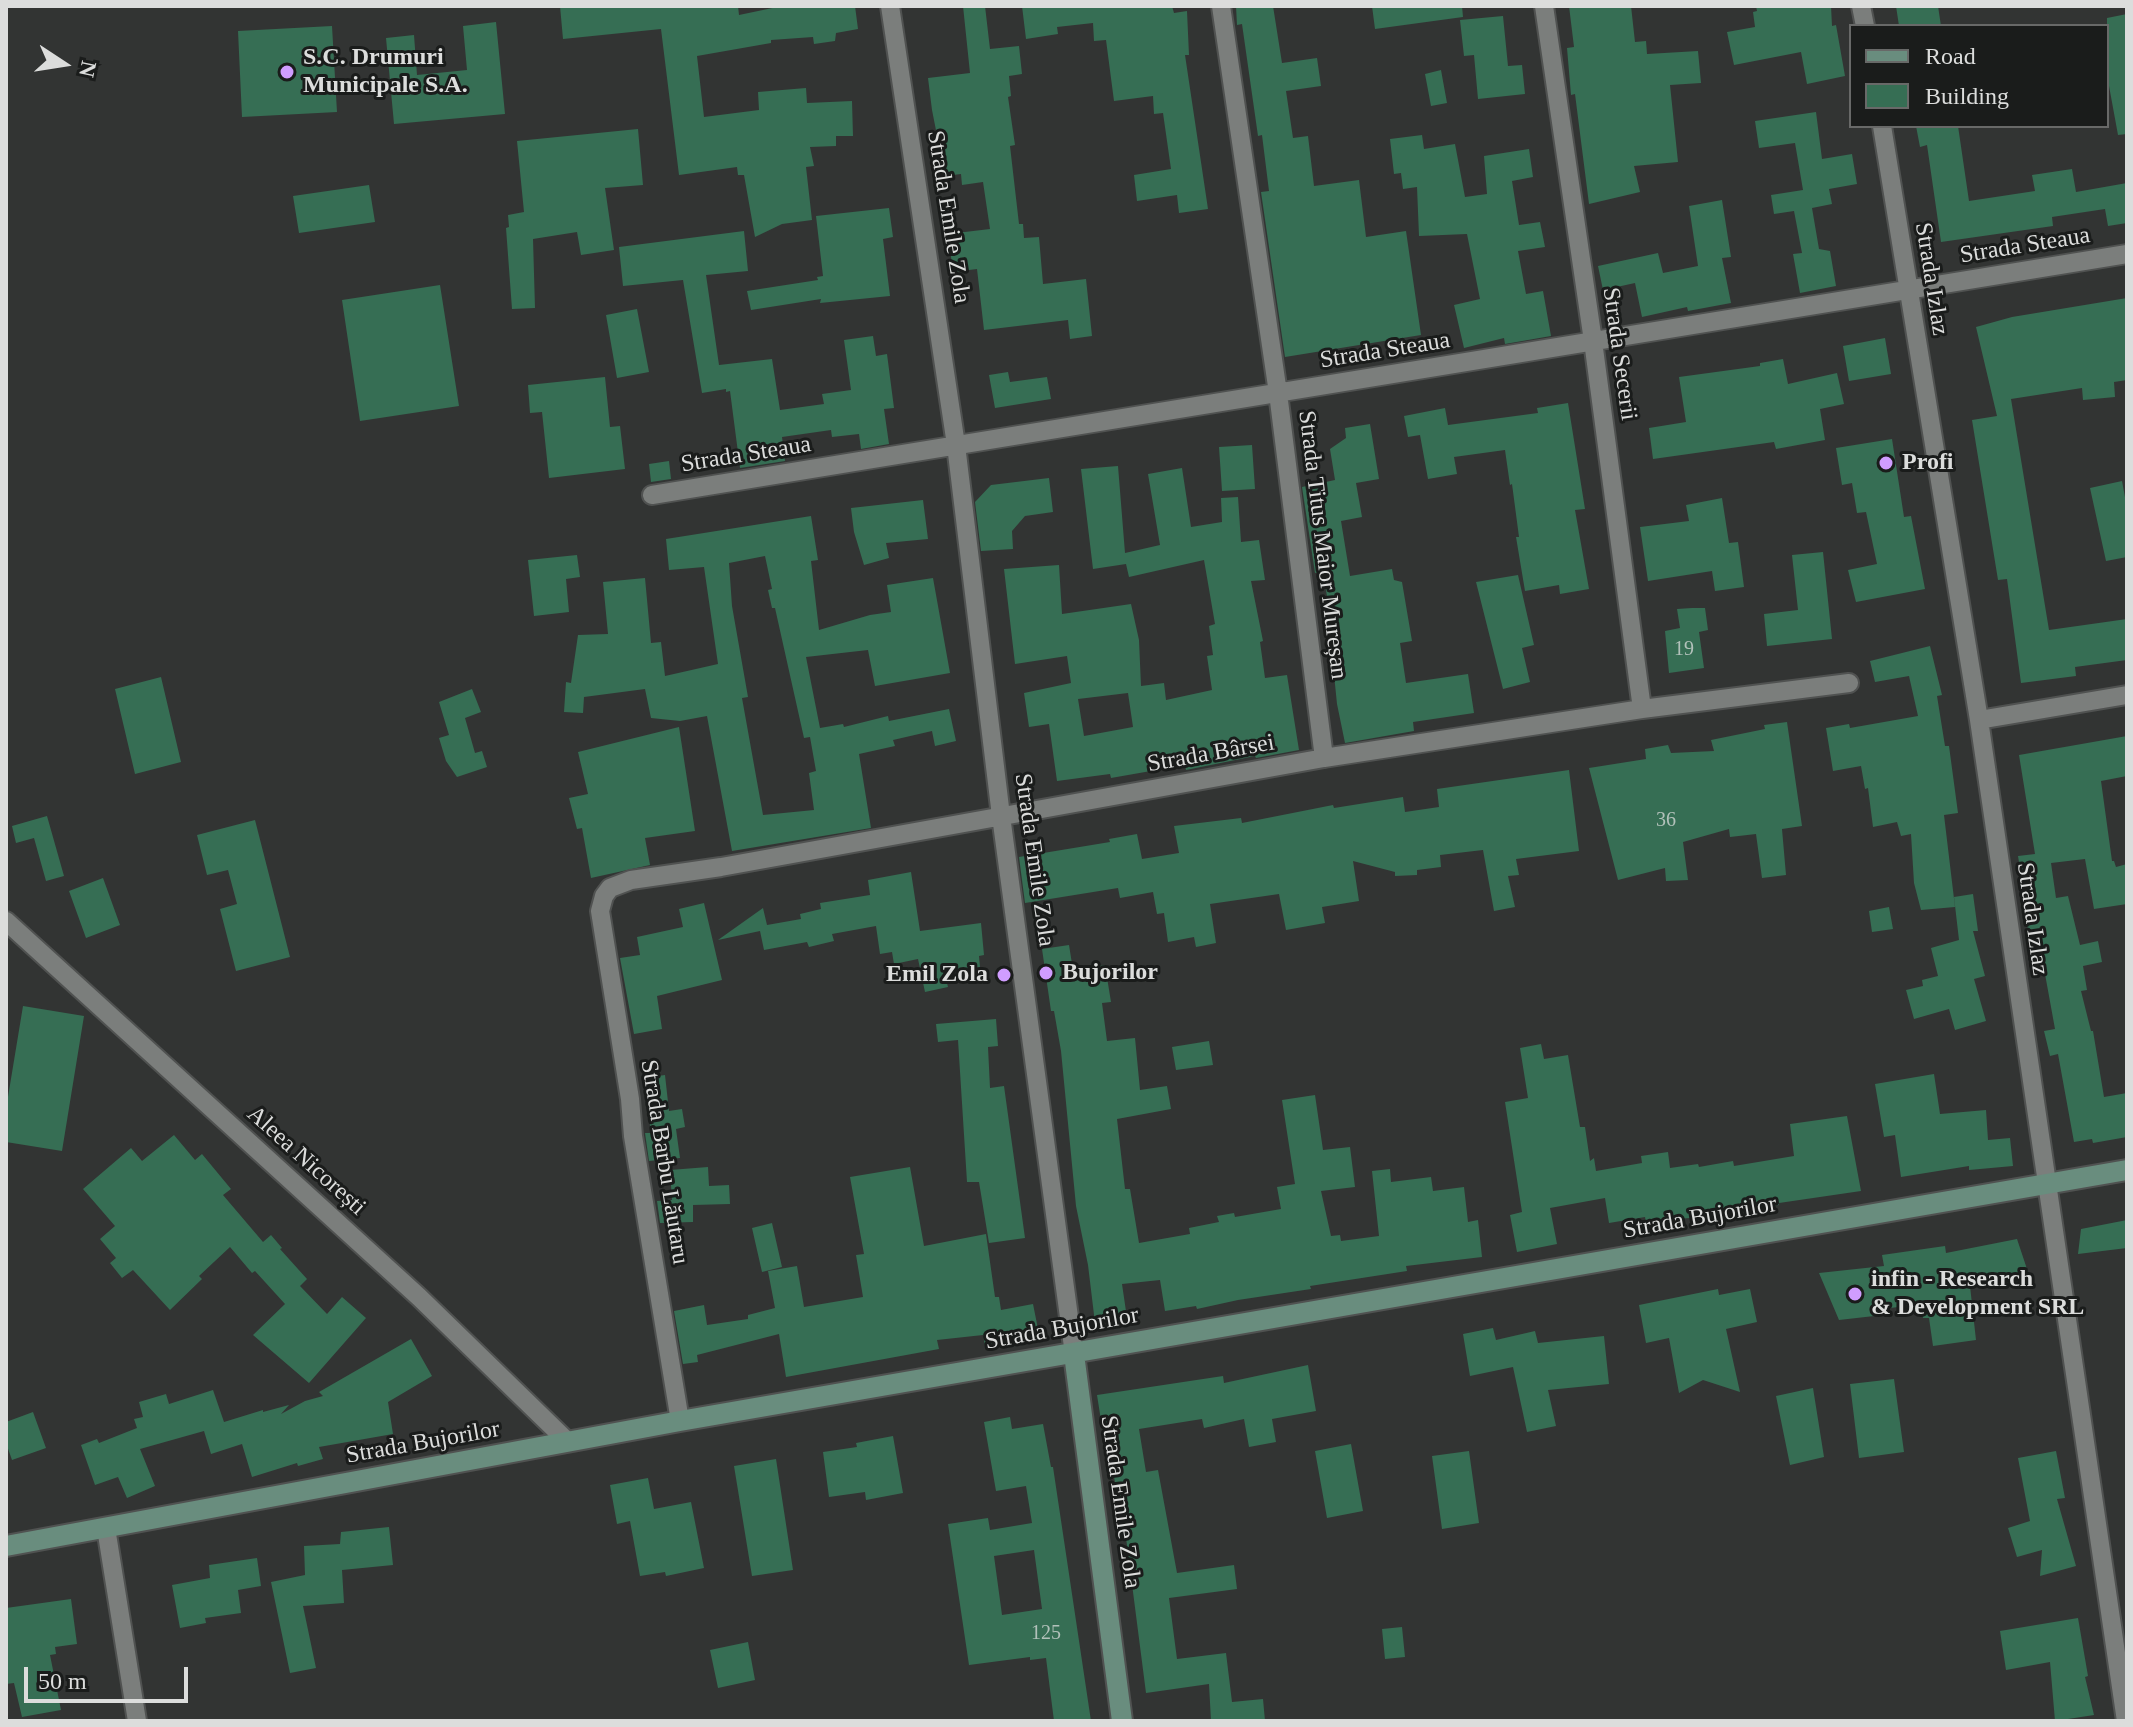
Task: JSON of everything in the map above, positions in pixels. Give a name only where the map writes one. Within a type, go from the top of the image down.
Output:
[{"type":"main road","name":"Strada Bujorilor","points":[[6,1546],[680,1421],[2127,1170]]},
{"type":"main road","name":"Strada Emile Zola","points":[[1074,1354],[1122,1721]]},
{"type":"street","name":"Strada Emile Zola","points":[[890,6],[956,445],[1001,816],[1074,1354]]},
{"type":"street","name":"Strada Titus Maior Mureșan","points":[[1221,6],[1278,393],[1324,758]]},
{"type":"street","name":"Strada Secerii","points":[[1544,6],[1642,709]]},
{"type":"street","name":"Strada Izlaz","points":[[1882,128],[1979,720],[2126,1721]]},
{"type":"street","name":"Strada Steaua","points":[[652,495],[2127,254]]},
{"type":"street","name":"Strada Bârsei","points":[[600,911],[610,888],[631,880],[721,867],[1324,758],[1642,709],[1849,683]]},
{"type":"street","points":[[1979,720],[2127,695]]},
{"type":"street","name":"Strada Barbu Lăutaru","points":[[600,911],[680,1421]]},
{"type":"street","name":"Aleea Nicorești","points":[[6,921],[419,1297],[568,1442]]},
{"type":"street","points":[[106,1528],[137,1721]]},
{"type":"building","points":[[560,6],[738,6],[739,15],[782,6],[855,6],[858,29],[836,33],[835,41],[814,44],[813,37],[771,40],[771,43],[697,56],[704,117],[759,110],[758,92],[806,88],[807,103],[852,101],[853,136],[836,136],[836,146],[810,147],[814,166],[806,167],[812,220],[782,224],[755,237],[744,175],[738,175],[737,167],[679,175],[661,29],[563,39]]},
{"type":"building","points":[[963,6],[985,6],[990,49],[1019,46],[1022,74],[1009,76],[1011,96],[1008,97],[1015,145],[1010,146],[1019,224],[1023,224],[1024,238],[1039,237],[1043,284],[1086,279],[1092,336],[1070,339],[1068,320],[984,330],[977,269],[953,272],[948,234],[990,229],[983,182],[962,185],[961,174],[945,176],[928,78],[970,73]]},
{"type":"building","points":[[1022,6],[1172,6],[1174,13],[1187,11],[1189,55],[1185,55],[1208,209],[1179,213],[1177,195],[1137,201],[1134,175],[1171,169],[1163,113],[1154,114],[1153,96],[1114,101],[1106,40],[1094,41],[1093,23],[1057,27],[1058,34],[1026,39]]},
{"type":"building","points":[[1236,6],[1273,6],[1282,63],[1317,58],[1321,86],[1286,91],[1293,138],[1308,136],[1314,186],[1359,180],[1366,237],[1406,231],[1421,335],[1285,357],[1261,192],[1269,191],[1262,135],[1258,136],[1242,24],[1237,25]]},
{"type":"building","points":[[1372,6],[1462,6],[1463,17],[1375,29]]},
{"type":"building","points":[[1569,6],[1631,6],[1635,42],[1646,41],[1647,54],[1698,51],[1701,83],[1670,85],[1678,162],[1634,166],[1640,192],[1589,204],[1575,94],[1571,95],[1567,48],[1574,47]]},
{"type":"building","points":[[1756,6],[1831,6],[1832,26],[1836,25],[1845,76],[1807,84],[1801,52],[1734,65],[1727,32],[1755,27],[1753,12],[1757,11]]},
{"type":"building","points":[[1896,6],[1938,6],[1941,24],[1899,24]]},
{"type":"building","points":[[2127,14],[2127,134],[2118,135],[2109,86],[2107,18]]},
{"type":"building","points":[[1503,16],[1508,66],[1522,65],[1525,94],[1478,99],[1474,55],[1464,56],[1460,20]]},
{"type":"building","points":[[496,22],[505,114],[394,124],[386,38],[414,35],[417,75],[467,70],[463,26]]},
{"type":"building","name":"S.C. Drumuri Municipale S.A.","points":[[332,26],[337,112],[242,117],[238,31]]},
{"type":"building","points":[[1441,70],[1447,103],[1431,106],[1425,74]]},
{"type":"building","points":[[1816,112],[1822,159],[1852,154],[1857,184],[1829,189],[1832,204],[1812,208],[1819,249],[1830,251],[1836,286],[1800,293],[1793,254],[1802,253],[1794,211],[1774,214],[1771,195],[1803,190],[1795,143],[1759,148],[1755,121]]},
{"type":"building","points":[[1916,128],[1958,128],[1969,201],[2035,191],[2032,175],[2072,169],[2076,192],[2127,183],[2127,223],[2108,226],[2105,209],[2052,217],[2053,226],[1941,242],[1927,145],[1920,147]]},
{"type":"building","points":[[638,129],[643,185],[605,188],[614,250],[581,255],[577,232],[533,239],[535,308],[512,309],[506,228],[509,227],[508,215],[524,212],[517,141]]},
{"type":"building","points":[[1422,135],[1424,149],[1455,144],[1465,197],[1487,194],[1484,156],[1529,149],[1533,177],[1512,181],[1519,225],[1540,222],[1545,247],[1518,251],[1526,294],[1543,291],[1551,336],[1505,344],[1504,338],[1464,348],[1454,305],[1480,299],[1467,234],[1419,236],[1417,187],[1403,189],[1401,173],[1394,174],[1390,139]]},
{"type":"building","points":[[369,185],[375,222],[299,233],[293,196]]},
{"type":"building","points":[[1722,200],[1731,257],[1722,258],[1731,303],[1688,311],[1687,307],[1642,317],[1635,283],[1603,290],[1598,266],[1658,253],[1663,273],[1698,266],[1689,206]]},
{"type":"building","points":[[889,208],[893,237],[883,239],[890,296],[820,303],[821,299],[751,310],[747,291],[818,280],[817,277],[823,276],[816,216]]},
{"type":"building","points":[[744,231],[748,271],[706,275],[719,365],[772,359],[780,410],[824,404],[822,394],[851,390],[844,340],[873,336],[876,356],[887,354],[894,408],[884,409],[889,444],[861,449],[859,434],[832,437],[831,430],[782,437],[785,461],[740,468],[730,391],[702,393],[683,280],[623,286],[619,247]]},
{"type":"building","points":[[440,285],[459,406],[360,421],[342,300]]},
{"type":"building","points":[[2127,298],[2127,380],[2114,382],[2115,397],[2083,400],[2082,388],[2011,399],[2049,630],[2127,619],[2127,660],[2075,667],[2076,676],[2021,683],[2007,579],[1998,580],[1972,420],[1997,416],[1976,327],[2012,317]]},
{"type":"building","points":[[637,309],[649,372],[617,378],[606,315]]},
{"type":"building","points":[[1885,338],[1891,374],[1849,381],[1843,346]]},
{"type":"building","points":[[1783,359],[1788,384],[1837,373],[1844,404],[1820,409],[1825,440],[1776,449],[1774,442],[1653,459],[1649,428],[1686,422],[1679,377],[1760,366],[1760,363]]},
{"type":"building","points":[[1008,372],[1010,382],[1047,377],[1051,399],[995,408],[989,375]]},
{"type":"building","points":[[605,377],[610,427],[620,426],[625,469],[549,478],[542,412],[530,413],[528,385]]},
{"type":"building","points":[[1568,403],[1585,509],[1575,510],[1589,589],[1560,594],[1559,585],[1525,591],[1505,450],[1454,457],[1457,474],[1428,479],[1420,435],[1408,437],[1404,416],[1445,408],[1448,425],[1538,413],[1537,408]]},
{"type":"building","points":[[1370,424],[1379,479],[1356,483],[1362,517],[1341,521],[1350,576],[1392,569],[1394,580],[1402,582],[1412,641],[1400,643],[1406,683],[1468,674],[1474,713],[1413,722],[1414,731],[1345,743],[1337,704],[1330,635],[1333,635],[1323,571],[1315,573],[1302,487],[1335,480],[1330,449],[1346,438],[1345,428]]},
{"type":"building","points":[[1892,439],[1904,517],[1911,516],[1925,589],[1856,602],[1848,570],[1877,564],[1866,512],[1857,513],[1852,483],[1842,485],[1836,448]]},
{"type":"building","points":[[1252,445],[1255,489],[1222,491],[1219,447]]},
{"type":"building","points":[[669,461],[671,479],[651,482],[649,464]]},
{"type":"building","points":[[1118,466],[1125,553],[1160,545],[1148,474],[1182,468],[1191,527],[1222,522],[1221,498],[1238,497],[1241,542],[1259,540],[1265,580],[1251,581],[1263,641],[1260,642],[1265,678],[1287,675],[1299,750],[1186,770],[1185,765],[1111,778],[1110,774],[1057,781],[1049,724],[1029,727],[1024,693],[1071,683],[1067,656],[1015,664],[1004,569],[1059,565],[1062,614],[1131,604],[1139,640],[1141,686],[1164,683],[1166,700],[1212,690],[1207,656],[1213,655],[1209,626],[1215,624],[1204,560],[1129,577],[1126,564],[1093,569],[1081,469]],"holes":[[[1128,693],[1133,727],[1084,736],[1078,699]]]},
{"type":"building","points":[[1049,478],[1053,512],[1025,516],[1012,531],[1013,549],[981,551],[975,502],[991,485]]},
{"type":"building","points":[[2122,481],[2127,508],[2127,557],[2106,561],[2090,488]]},
{"type":"building","points":[[1722,498],[1729,543],[1738,542],[1744,587],[1715,591],[1712,571],[1648,581],[1640,527],[1689,521],[1686,505]]},
{"type":"building","points":[[923,500],[928,539],[886,543],[889,558],[864,565],[854,532],[851,508]]},
{"type":"building","points":[[811,516],[818,560],[811,561],[819,630],[891,612],[887,585],[933,578],[950,673],[875,686],[868,650],[806,657],[820,728],[843,724],[844,727],[888,716],[889,721],[949,709],[956,741],[935,746],[932,731],[893,740],[895,746],[859,754],[871,828],[732,851],[707,716],[680,721],[651,718],[645,689],[584,697],[583,713],[564,712],[566,682],[571,683],[578,635],[608,634],[603,582],[645,578],[651,643],[661,642],[665,676],[718,664],[704,567],[669,570],[666,539]],"holes":[[[765,556],[772,589],[768,590],[772,608],[775,608],[804,738],[810,737],[816,771],[809,773],[814,810],[763,815],[742,698],[748,697],[732,606],[729,563]]]},
{"type":"building","points":[[1823,552],[1832,639],[1767,646],[1764,614],[1798,610],[1792,555]]},
{"type":"building","points":[[577,555],[580,577],[566,579],[569,612],[534,616],[528,560]]},
{"type":"building","points":[[1518,575],[1534,645],[1522,648],[1530,682],[1503,689],[1476,582]]},
{"type":"building","points":[[1705,608],[1708,630],[1699,632],[1704,668],[1669,673],[1665,631],[1680,628],[1677,609]]},
{"type":"building","points":[[1930,646],[1942,695],[1937,696],[1945,746],[1949,746],[1958,813],[1944,815],[1955,907],[1921,910],[1914,883],[1911,834],[1901,836],[1897,822],[1873,827],[1868,788],[1865,789],[1861,766],[1833,771],[1826,728],[1849,724],[1850,728],[1918,716],[1909,676],[1875,682],[1870,661]]},
{"type":"building","points":[[161,677],[181,762],[135,774],[115,689]]},
{"type":"building","points":[[472,689],[481,712],[465,718],[475,753],[482,751],[487,767],[457,777],[446,761],[439,738],[449,735],[439,702]]},
{"type":"building","points":[[1787,722],[1802,826],[1782,829],[1786,875],[1762,878],[1756,834],[1730,837],[1729,829],[1683,842],[1688,880],[1666,881],[1665,868],[1618,880],[1589,768],[1646,759],[1645,749],[1668,745],[1671,753],[1714,751],[1711,740]]},
{"type":"building","points":[[679,727],[695,831],[645,838],[650,865],[591,878],[582,828],[577,829],[569,798],[588,794],[578,752]]},
{"type":"building","points":[[2127,736],[2127,776],[2101,781],[2112,861],[2116,867],[2127,864],[2127,904],[2094,909],[2085,859],[2051,863],[2056,898],[2068,896],[2080,945],[2098,941],[2102,962],[2083,966],[2087,990],[2081,991],[2093,1031],[2104,1097],[2127,1093],[2127,1137],[2093,1143],[2092,1139],[2074,1142],[2058,1054],[2050,1056],[2044,1031],[2055,1029],[2039,941],[2031,943],[2023,907],[2026,906],[2018,856],[2035,854],[2019,755]]},
{"type":"building","points":[[1569,770],[1579,851],[1516,859],[1519,875],[1508,876],[1515,907],[1494,911],[1483,850],[1440,855],[1441,867],[1417,870],[1417,875],[1395,876],[1395,872],[1353,861],[1359,901],[1322,907],[1325,923],[1286,930],[1279,894],[1210,904],[1216,943],[1196,947],[1194,937],[1168,942],[1164,913],[1157,914],[1153,892],[1120,898],[1118,888],[1025,903],[1019,857],[1110,842],[1109,839],[1137,834],[1142,859],[1179,853],[1174,826],[1241,818],[1242,823],[1333,805],[1334,808],[1403,797],[1405,812],[1439,807],[1437,789]]},
{"type":"building","points":[[47,816],[64,876],[46,881],[34,838],[16,843],[12,826]]},
{"type":"building","points":[[255,820],[290,957],[236,971],[220,909],[237,904],[228,870],[207,875],[197,835]]},
{"type":"building","points":[[911,872],[920,931],[981,923],[984,955],[979,956],[980,967],[944,971],[948,987],[925,992],[918,959],[894,964],[892,952],[880,954],[876,926],[832,934],[834,941],[809,947],[807,942],[764,950],[760,931],[718,940],[763,908],[767,925],[801,919],[800,914],[821,909],[820,903],[870,895],[868,880]]},
{"type":"building","points":[[103,878],[120,925],[86,938],[69,891]]},
{"type":"building","points":[[1973,894],[1978,931],[1973,931],[1985,976],[1974,979],[1986,1021],[1955,1030],[1949,1009],[1914,1019],[1906,990],[1923,986],[1922,980],[1938,976],[1931,948],[1959,940],[1954,897]]},
{"type":"building","points":[[704,903],[722,980],[657,996],[662,1029],[634,1034],[620,958],[640,955],[637,937],[683,927],[679,909]]},
{"type":"building","points":[[1889,907],[1893,929],[1872,932],[1869,911]]},
{"type":"building","points":[[1069,945],[1073,970],[1105,965],[1111,1002],[1102,1003],[1107,1041],[1135,1038],[1140,1090],[1167,1086],[1171,1109],[1117,1119],[1125,1189],[1130,1189],[1139,1243],[1190,1234],[1189,1228],[1219,1222],[1217,1216],[1234,1213],[1235,1217],[1281,1209],[1277,1187],[1295,1184],[1282,1100],[1315,1095],[1323,1150],[1350,1147],[1355,1187],[1321,1191],[1331,1236],[1340,1235],[1341,1241],[1379,1236],[1372,1171],[1390,1169],[1391,1182],[1431,1177],[1433,1191],[1464,1187],[1468,1222],[1478,1220],[1482,1257],[1406,1266],[1407,1271],[1310,1286],[1311,1289],[1197,1309],[1196,1306],[1165,1311],[1160,1280],[1122,1284],[1127,1318],[1095,1323],[1076,1206],[1061,1051],[1054,1011],[1051,1011],[1042,949]]},
{"type":"building","points":[[23,1006],[84,1016],[62,1151],[6,1142],[6,1109]]},
{"type":"building","points":[[996,1019],[998,1046],[988,1047],[990,1088],[1004,1086],[1025,1238],[989,1243],[979,1182],[967,1182],[958,1040],[938,1042],[936,1024]]},
{"type":"building","points":[[1209,1041],[1213,1065],[1176,1070],[1172,1047]]},
{"type":"building","points":[[1541,1044],[1544,1059],[1568,1055],[1580,1127],[1585,1127],[1590,1161],[1594,1158],[1596,1171],[1642,1163],[1641,1156],[1668,1152],[1670,1168],[1733,1161],[1734,1166],[1794,1156],[1790,1124],[1847,1116],[1861,1191],[1678,1219],[1679,1225],[1647,1230],[1645,1217],[1609,1223],[1605,1198],[1550,1208],[1557,1244],[1517,1252],[1510,1215],[1522,1212],[1505,1102],[1528,1098],[1520,1048]]},
{"type":"building","points":[[1934,1074],[1940,1114],[1986,1110],[1988,1140],[2010,1138],[2013,1166],[1969,1170],[1969,1166],[1901,1177],[1895,1135],[1884,1137],[1875,1084]]},
{"type":"building","points":[[665,1075],[669,1111],[682,1109],[685,1127],[676,1129],[680,1158],[649,1161],[645,1133],[651,1133],[644,1078]]},
{"type":"building","points":[[174,1135],[195,1160],[202,1154],[231,1189],[223,1195],[263,1242],[271,1235],[307,1279],[300,1286],[327,1314],[342,1297],[366,1318],[309,1383],[253,1335],[285,1304],[230,1247],[199,1276],[202,1279],[170,1310],[133,1270],[122,1278],[110,1263],[116,1258],[100,1239],[115,1226],[83,1189],[131,1148],[142,1161]]},
{"type":"building","points":[[708,1167],[709,1186],[729,1185],[730,1204],[693,1205],[693,1222],[660,1223],[657,1201],[672,1200],[670,1170]]},
{"type":"building","points":[[910,1167],[924,1246],[986,1234],[995,1297],[999,1297],[1001,1310],[1033,1304],[1039,1334],[985,1346],[983,1335],[937,1340],[939,1349],[786,1377],[779,1334],[697,1355],[698,1362],[683,1364],[674,1311],[704,1305],[707,1325],[748,1319],[748,1315],[775,1308],[768,1271],[797,1266],[804,1307],[863,1297],[856,1255],[864,1254],[850,1177]]},
{"type":"building","points":[[2127,1220],[2127,1248],[2078,1254],[2081,1229]]},
{"type":"building","points":[[772,1223],[782,1267],[762,1272],[752,1228]]},
{"type":"building","points":[[2017,1239],[2030,1278],[1970,1286],[1976,1340],[1933,1346],[1929,1318],[1923,1318],[1921,1304],[1883,1309],[1883,1315],[1839,1320],[1819,1273],[1884,1266],[1882,1255],[1945,1246],[1946,1253]]},
{"type":"building","points":[[1718,1289],[1719,1295],[1750,1289],[1757,1322],[1726,1329],[1740,1392],[1703,1380],[1679,1393],[1669,1338],[1646,1343],[1639,1305]]},
{"type":"building","points":[[1493,1328],[1496,1340],[1535,1331],[1538,1343],[1604,1336],[1609,1384],[1548,1390],[1556,1426],[1527,1432],[1513,1367],[1470,1376],[1463,1334]]},
{"type":"building","points":[[411,1339],[432,1376],[388,1402],[393,1434],[319,1447],[323,1459],[298,1466],[297,1463],[252,1477],[242,1444],[211,1454],[204,1431],[140,1449],[155,1486],[127,1498],[118,1477],[95,1485],[81,1445],[97,1439],[99,1443],[137,1428],[134,1419],[143,1417],[139,1402],[166,1394],[169,1404],[213,1390],[224,1422],[289,1405],[281,1414],[305,1401],[323,1396],[319,1392]]},
{"type":"building","points":[[1308,1365],[1316,1411],[1272,1419],[1276,1442],[1249,1447],[1244,1419],[1204,1428],[1202,1419],[1139,1429],[1146,1472],[1158,1470],[1177,1573],[1234,1565],[1237,1589],[1169,1598],[1177,1659],[1226,1653],[1232,1702],[1263,1699],[1265,1721],[1211,1721],[1209,1684],[1146,1693],[1124,1522],[1112,1465],[1108,1465],[1097,1395],[1223,1376],[1224,1383]]},
{"type":"building","points":[[1894,1379],[1904,1452],[1859,1458],[1850,1384]]},
{"type":"building","points":[[1813,1388],[1824,1457],[1790,1465],[1776,1396]]},
{"type":"building","points":[[33,1412],[46,1448],[12,1460],[6,1443],[6,1422]]},
{"type":"building","points":[[1010,1417],[1012,1429],[1043,1424],[1053,1467],[1091,1721],[1054,1721],[1046,1658],[1030,1660],[1030,1657],[969,1665],[948,1524],[988,1518],[990,1530],[1032,1523],[1026,1486],[996,1491],[984,1422]],"holes":[[[1034,1550],[1042,1609],[1002,1615],[994,1556]]]},
{"type":"building","points":[[893,1436],[903,1493],[866,1500],[865,1492],[829,1497],[823,1452],[857,1447],[856,1443]]},
{"type":"building","points":[[1351,1444],[1363,1511],[1327,1518],[1315,1451]]},
{"type":"building","points":[[1469,1451],[1479,1523],[1442,1529],[1432,1456]]},
{"type":"building","points":[[2056,1451],[2065,1498],[2057,1499],[2076,1566],[2040,1576],[2042,1550],[2017,1557],[2008,1528],[2030,1521],[2018,1458]]},
{"type":"building","points":[[776,1459],[793,1570],[752,1576],[734,1466]]},
{"type":"building","points":[[648,1478],[654,1509],[691,1502],[704,1568],[666,1576],[665,1572],[640,1576],[630,1521],[617,1524],[610,1485]]},
{"type":"building","points":[[389,1527],[393,1565],[342,1570],[344,1603],[303,1606],[316,1668],[290,1673],[271,1582],[305,1575],[304,1546],[340,1544],[341,1532]]},
{"type":"building","points":[[257,1558],[261,1586],[238,1590],[241,1613],[205,1618],[206,1623],[180,1628],[172,1585],[210,1578],[209,1565]]},
{"type":"building","points":[[71,1599],[77,1644],[55,1647],[56,1654],[50,1655],[61,1710],[22,1717],[14,1683],[6,1684],[6,1608]]},
{"type":"building","points":[[2078,1618],[2088,1676],[2085,1677],[2094,1715],[2055,1721],[2050,1662],[2006,1670],[2000,1631]]},
{"type":"building","points":[[1402,1627],[1405,1657],[1385,1659],[1382,1629]]},
{"type":"building","points":[[748,1642],[755,1680],[718,1688],[710,1650]]},
{"type":"place","name":"S.C. Drumuri Municipale S.A.","points":[[287,72]]},
{"type":"place","name":"Profi","points":[[1886,463]]},
{"type":"place","name":"Bujorilor","points":[[1046,973]]},
{"type":"place","name":"Emil Zola","points":[[1004,975]]},
{"type":"place","name":"infin - Research & Development SRL","points":[[1855,1294]]}]
